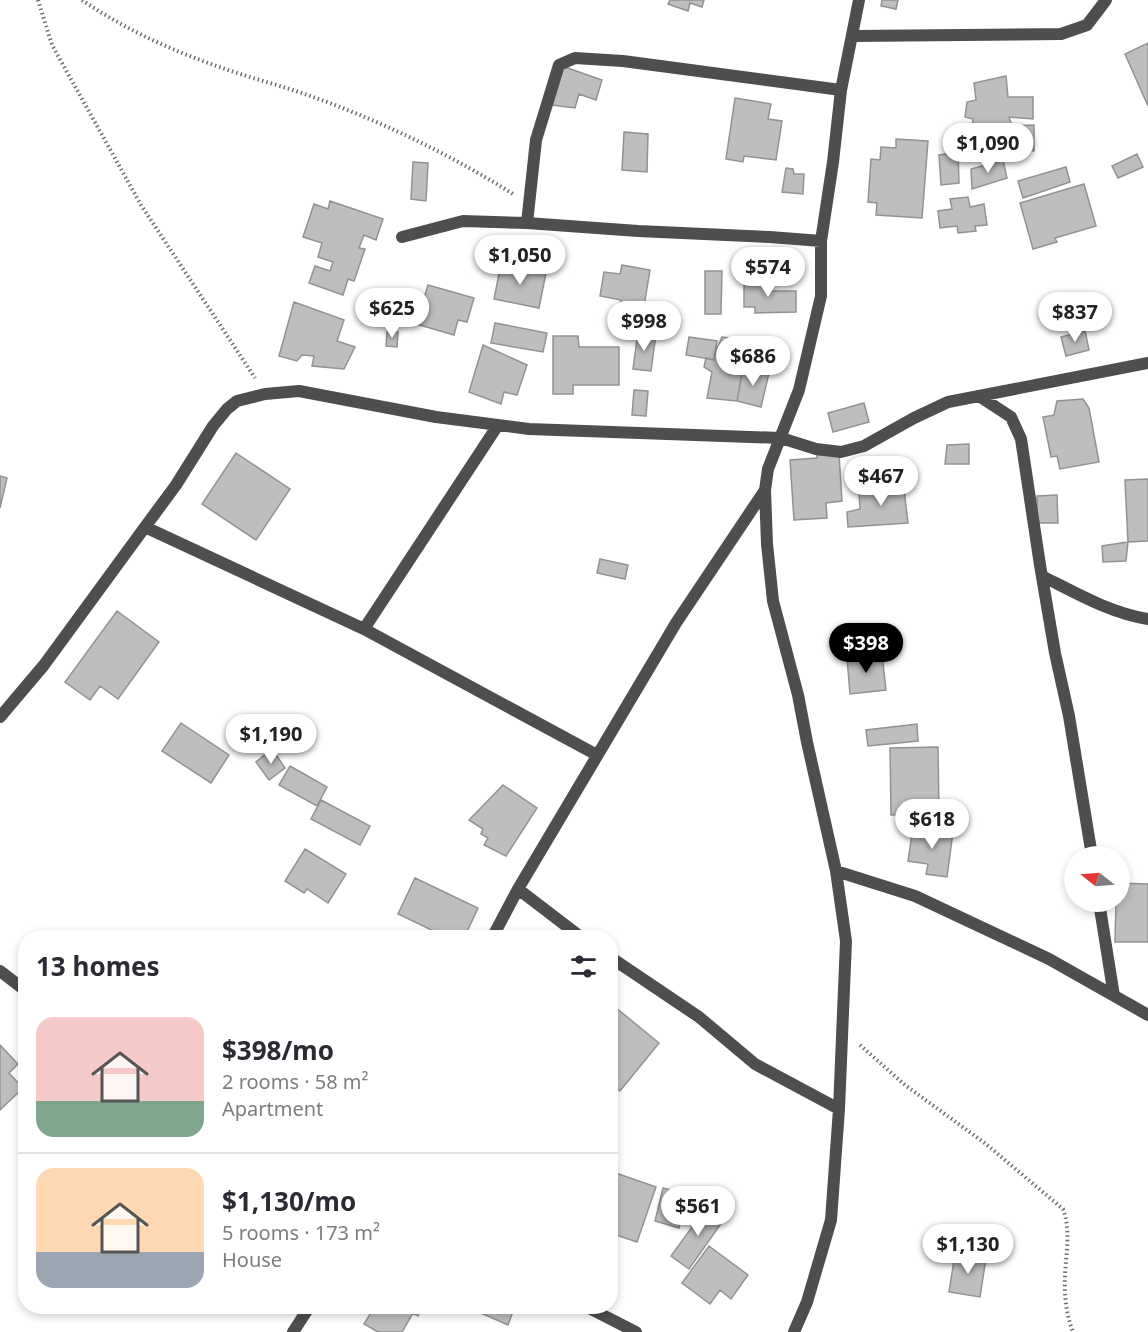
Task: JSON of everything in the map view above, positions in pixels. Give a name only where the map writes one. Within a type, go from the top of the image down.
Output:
[{"type":"street","points":[[794,1332],[807,1302],[831,1220],[839,1109],[846,940],[836,871],[798,695],[773,601],[767,544],[765,490],[768,469],[799,390],[822,296],[821,241],[841,90],[859,0]]},
{"type":"street","points":[[853,36],[1061,34],[1087,25],[1106,0]]},
{"type":"street","points":[[527,223],[536,140],[559,65],[575,58],[841,90]]},
{"type":"street","points":[[402,237],[463,221],[821,241]]},
{"type":"street","points":[[0,717],[44,665],[176,485],[213,426],[226,409],[237,401],[265,394],[299,391],[436,417],[529,429],[781,438],[816,449],[841,452],[864,446],[948,402],[1148,363]]},
{"type":"street","points":[[979,396],[1011,417],[1021,439],[1055,653],[1069,716],[1090,846]]},
{"type":"street","points":[[364,629],[498,425]]},
{"type":"street","points":[[496,930],[676,623],[765,490]]},
{"type":"street","points":[[145,526],[364,629],[597,755]]},
{"type":"street","points":[[1042,576],[1097,603],[1131,616],[1148,619]]},
{"type":"street","points":[[836,871],[915,896],[1049,959],[1148,1015]]},
{"type":"street","points":[[518,890],[571,930]]},
{"type":"street","points":[[1101,912],[1114,996]]},
{"type":"street","points":[[618,962],[699,1017],[755,1064],[839,1109]]},
{"type":"street","points":[[0,971],[18,985]]},
{"type":"street","points":[[293,1332],[305,1314]]},
{"type":"street","points":[[601,1314],[636,1332]]},
{"type":"path","points":[[38,0],[52,45],[141,205],[265,394]]},
{"type":"path","points":[[82,0],[109,19],[206,62],[317,98],[418,140],[529,204]]},
{"type":"path","points":[[842,1028],[904,1085],[986,1144],[1063,1209],[1067,1219],[1064,1278],[1067,1314],[1073,1332]]},
{"type":"building","points":[[670,0],[704,0],[702,7],[690,3],[688,11],[668,4]]},
{"type":"building","points":[[882,0],[898,0],[896,9],[881,6]]},
{"type":"building","points":[[1148,43],[1148,106],[1125,54]]},
{"type":"building","points":[[562,66],[602,80],[596,100],[579,94],[575,108],[552,105]]},
{"type":"building","points":[[1006,76],[1008,97],[1033,97],[1033,119],[1009,117],[1012,126],[1034,125],[1034,151],[1002,149],[1003,160],[979,160],[980,148],[974,151],[976,135],[971,136],[973,119],[965,117],[967,102],[976,100],[974,83]]},
{"type":"building","points":[[735,98],[771,104],[768,119],[782,121],[776,160],[744,156],[743,162],[726,159]]},
{"type":"building","points":[[624,132],[648,134],[647,172],[622,170]]},
{"type":"building","points":[[896,139],[928,141],[922,218],[876,215],[877,203],[868,202],[871,159],[880,160],[881,147],[896,148]]},
{"type":"building","points":[[958,152],[959,183],[941,185],[939,155]]},
{"type":"building","points":[[1137,154],[1143,167],[1118,178],[1112,166]]},
{"type":"building","points":[[1003,160],[1007,178],[972,189],[971,169]]},
{"type":"building","points":[[413,162],[428,163],[426,201],[411,199]]},
{"type":"building","points":[[1066,167],[1070,182],[1023,198],[1018,181]]},
{"type":"building","points":[[786,168],[793,169],[794,174],[804,174],[803,194],[782,192]]},
{"type":"building","points":[[1084,184],[1096,226],[1055,238],[1057,242],[1033,249],[1020,203]]},
{"type":"building","points":[[968,197],[970,207],[984,204],[987,225],[975,226],[976,231],[958,233],[957,226],[940,228],[938,211],[952,209],[950,199]]},
{"type":"building","points":[[330,201],[383,219],[376,240],[364,235],[359,248],[365,249],[354,281],[348,279],[343,295],[309,283],[315,266],[330,271],[333,262],[318,257],[322,243],[303,237],[314,204],[328,209]]},
{"type":"building","points":[[501,264],[546,273],[539,308],[494,299]]},
{"type":"building","points":[[622,265],[650,270],[644,306],[632,304],[631,310],[619,308],[621,300],[600,296],[604,272],[620,274]]},
{"type":"building","points":[[705,271],[722,271],[721,314],[705,314]]},
{"type":"building","points":[[744,279],[769,279],[769,291],[796,291],[796,312],[755,313],[755,307],[744,307]]},
{"type":"building","points":[[428,285],[474,298],[467,322],[458,320],[454,335],[416,324]]},
{"type":"building","points":[[294,302],[344,320],[337,341],[355,347],[344,369],[312,366],[314,356],[302,355],[297,361],[279,356]]},
{"type":"building","points":[[495,323],[547,333],[543,352],[491,343]]},
{"type":"building","points":[[1085,331],[1089,350],[1066,356],[1061,337]]},
{"type":"building","points":[[387,332],[398,332],[397,347],[386,346]]},
{"type":"building","points":[[638,332],[656,334],[651,371],[633,369]]},
{"type":"building","points":[[553,336],[578,336],[579,347],[619,347],[619,385],[573,385],[573,394],[553,394]]},
{"type":"building","points":[[689,337],[717,341],[714,360],[686,355]]},
{"type":"building","points":[[722,337],[769,344],[764,365],[745,358],[715,353]]},
{"type":"building","points":[[483,345],[527,365],[517,395],[504,392],[501,404],[469,392]]},
{"type":"building","points":[[715,353],[745,358],[737,401],[707,398],[712,372],[704,367],[706,358],[714,360]]},
{"type":"building","points":[[743,368],[769,373],[761,407],[737,401]]},
{"type":"building","points":[[634,390],[648,391],[646,416],[632,415]]},
{"type":"building","points":[[1083,399],[1089,408],[1099,462],[1060,469],[1057,456],[1051,457],[1043,417],[1054,415],[1057,401]]},
{"type":"building","points":[[864,403],[869,422],[833,432],[828,413]]},
{"type":"building","points":[[969,444],[969,464],[945,464],[947,445]]},
{"type":"building","points":[[236,453],[290,489],[256,540],[202,504]]},
{"type":"building","points":[[839,453],[842,501],[826,503],[827,518],[794,520],[790,460],[817,458],[817,455]]},
{"type":"building","points":[[0,476],[7,478],[0,508]]},
{"type":"building","points":[[1148,479],[1148,541],[1128,542],[1125,480]]},
{"type":"building","points":[[903,481],[908,523],[848,527],[847,512],[860,509],[859,492],[881,492],[882,482]]},
{"type":"building","points":[[1057,495],[1058,523],[1037,523],[1037,496]]},
{"type":"building","points":[[1128,542],[1126,561],[1103,562],[1102,546]]},
{"type":"building","points":[[600,559],[628,565],[625,579],[597,573]]},
{"type":"building","points":[[117,611],[159,642],[118,699],[100,686],[90,700],[65,682]]},
{"type":"building","points":[[882,654],[886,690],[850,694],[847,658]]},
{"type":"building","points":[[181,723],[229,755],[211,783],[162,751]]},
{"type":"building","points":[[917,724],[918,741],[868,746],[866,730]]},
{"type":"building","points":[[938,747],[939,814],[891,815],[890,748]]},
{"type":"building","points":[[272,749],[285,768],[269,780],[256,762]]},
{"type":"building","points":[[290,766],[327,787],[317,806],[279,785]]},
{"type":"building","points":[[503,785],[537,808],[506,856],[484,845],[488,838],[481,834],[483,829],[469,820]]},
{"type":"building","points":[[321,800],[370,826],[360,845],[311,819]]},
{"type":"building","points":[[913,827],[953,832],[947,877],[926,874],[928,864],[908,861]]},
{"type":"building","points":[[305,849],[346,874],[328,903],[307,889],[304,893],[285,881]]},
{"type":"building","points":[[415,878],[478,908],[468,930],[431,930],[398,914]]},
{"type":"building","points":[[1130,883],[1148,884],[1148,942],[1115,942],[1116,912],[1130,912]]},
{"type":"building","points":[[618,1010],[659,1043],[620,1091],[618,1089]]},
{"type":"building","points":[[0,1045],[18,1064],[9,1073],[18,1083],[18,1093],[0,1110]]},
{"type":"building","points":[[618,1174],[656,1187],[637,1242],[618,1236]]},
{"type":"building","points":[[663,1188],[687,1194],[679,1228],[655,1221]]},
{"type":"building","points":[[708,1205],[725,1218],[689,1269],[671,1256]]},
{"type":"building","points":[[709,1246],[748,1275],[731,1299],[720,1290],[710,1304],[682,1283]]},
{"type":"building","points":[[955,1254],[986,1258],[980,1297],[949,1292]]},
{"type":"building","points":[[370,1314],[412,1314],[402,1332],[378,1332],[364,1324]]},
{"type":"building","points":[[483,1314],[512,1314],[508,1325]]}]
